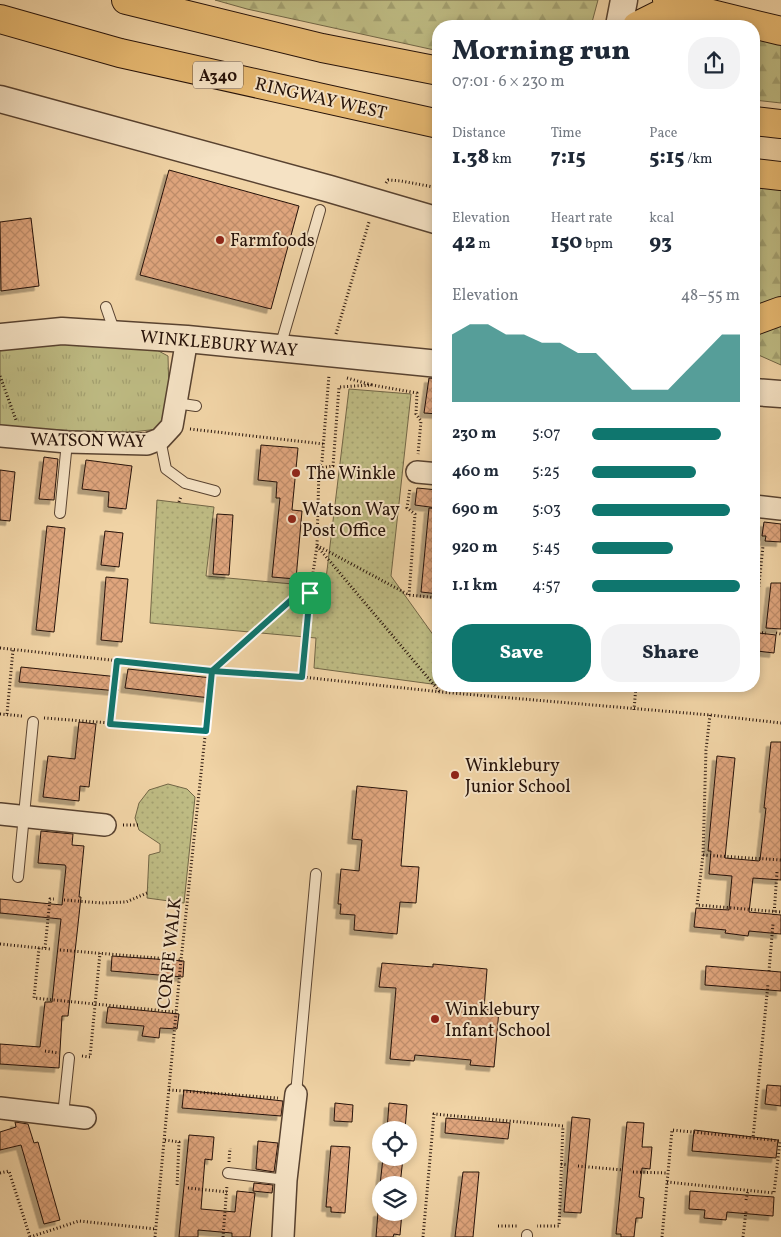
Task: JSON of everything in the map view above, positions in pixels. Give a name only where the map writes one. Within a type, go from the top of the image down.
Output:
[{"type":"main road","points":[[126,0],[322,48],[432,70]]},
{"type":"main road","points":[[649,20],[675,4],[738,20]]},
{"type":"main road","name":"RINGWAY WEST","points":[[0,19],[120,53],[432,122]]},
{"type":"main road","points":[[760,26],[781,31]]},
{"type":"main road","points":[[760,122],[781,124]]},
{"type":"main road","points":[[760,174],[781,176]]},
{"type":"main road","points":[[760,319],[781,311]]},
{"type":"street","points":[[620,20],[624,0]]},
{"type":"street","points":[[0,98],[432,220]]},
{"type":"street","name":"WINKLEBURY WAY","points":[[0,337],[62,331],[116,334],[187,339],[432,363]]},
{"type":"street","name":"WATSON WAY","points":[[0,436],[67,442],[147,444],[166,433],[186,405],[187,339]]},
{"type":"street","points":[[760,392],[781,394]]},
{"type":"street","points":[[417,469],[432,472]]},
{"type":"street","points":[[760,507],[781,509]]},
{"type":"street","points":[[0,814],[105,825]]},
{"type":"street","points":[[283,1237],[286,1180],[286,1096]]},
{"type":"street","points":[[0,1108],[86,1118]]},
{"type":"lane","points":[[280,348],[320,210]]},
{"type":"lane","points":[[106,307],[116,334]]},
{"type":"lane","points":[[166,433],[166,469],[185,483],[215,491]]},
{"type":"lane","points":[[60,513],[67,442]]},
{"type":"lane","points":[[18,877],[28,719]]},
{"type":"lane","points":[[286,1096],[316,874]]},
{"type":"lane","points":[[63,1115],[68,1055]]},
{"type":"lane","points":[[228,1173],[286,1180]]},
{"type":"path","points":[[383,186],[388,180],[432,187]]},
{"type":"path","points":[[333,342],[370,222]]},
{"type":"path","points":[[302,677],[310,593],[317,546],[319,468],[322,461],[324,444],[329,375]]},
{"type":"path","points":[[0,376],[22,438]]},
{"type":"path","points":[[351,379],[372,385],[418,393],[416,414],[421,421],[417,469],[412,467],[407,508],[415,514],[409,595]]},
{"type":"path","points":[[319,468],[333,466],[339,387],[372,385]]},
{"type":"path","points":[[166,433],[324,444]]},
{"type":"path","points":[[317,546],[409,595],[432,597]]},
{"type":"path","points":[[317,546],[432,681]]},
{"type":"path","points":[[760,575],[763,546]]},
{"type":"path","points":[[212,671],[299,593],[310,593]]},
{"type":"path","points":[[760,632],[766,633]]},
{"type":"path","points":[[0,648],[212,671],[302,677],[432,691]]},
{"type":"path","points":[[7,714],[13,650]]},
{"type":"path","points":[[110,724],[117,661]]},
{"type":"path","name":"CORFE WALK","points":[[155,1237],[181,960],[212,671]]},
{"type":"path","points":[[441,692],[781,723]]},
{"type":"path","points":[[634,710],[636,692]]},
{"type":"path","points":[[0,714],[28,719]]},
{"type":"path","points":[[710,716],[706,750],[704,855],[697,905],[781,912]]},
{"type":"path","points":[[43,717],[206,731]]},
{"type":"path","points":[[704,855],[778,861]]},
{"type":"path","points":[[775,913],[777,872]]},
{"type":"path","points":[[64,900],[102,903],[126,902],[147,893]]},
{"type":"path","points":[[44,948],[50,899],[54,899]]},
{"type":"path","points":[[769,971],[774,924]]},
{"type":"path","points":[[0,944],[50,949]]},
{"type":"path","points":[[39,948],[34,998],[176,1012]]},
{"type":"path","points":[[60,950],[181,960]]},
{"type":"path","points":[[45,1051],[90,1057],[100,953]]},
{"type":"path","points":[[753,1138],[768,984]]},
{"type":"path","points":[[169,1090],[286,1096]]},
{"type":"path","points":[[423,1237],[434,1114],[563,1126],[559,1226],[536,1226]]},
{"type":"path","points":[[662,1237],[667,1173],[672,1130],[780,1141],[774,1193],[667,1182]]},
{"type":"path","points":[[164,1140],[180,1142],[177,1187]]},
{"type":"path","points":[[223,1237],[230,1148]]},
{"type":"path","points":[[561,1164],[568,1165]]},
{"type":"path","points":[[578,1166],[622,1170]]},
{"type":"path","points":[[0,1174],[9,1171],[30,1237],[79,1221],[156,1229]]},
{"type":"path","points":[[633,1172],[667,1173]]},
{"type":"path","points":[[188,1188],[226,1192]]},
{"type":"path","points":[[746,1200],[748,1190]]},
{"type":"path","points":[[743,1237],[746,1211]]},
{"type":"path","points":[[498,1226],[520,1226]]},
{"type":"green space","points":[[215,0],[598,0],[593,20],[432,20],[432,49],[247,9]]},
{"type":"green space","points":[[760,37],[781,40],[781,103],[760,101]]},
{"type":"green space","points":[[760,182],[781,184],[781,365],[760,356]]},
{"type":"green space","points":[[26,340],[153,348],[168,356],[169,394],[159,429],[122,433],[0,427],[0,347]]},
{"type":"green space","points":[[349,389],[411,394],[391,576],[432,633],[432,684],[314,668],[316,638],[150,623],[157,500],[214,507],[206,576],[325,587]]},
{"type":"green space","points":[[168,784],[187,789],[195,797],[184,903],[147,898],[149,855],[160,852],[160,844],[139,830],[135,818],[139,803],[149,790]]},
{"type":"building","name":"Farmfoods","points":[[169,170],[299,206],[271,309],[140,275]]},
{"type":"building","points":[[31,218],[39,286],[1,291],[0,222]]},
{"type":"building","points":[[429,378],[432,378],[432,414],[424,413]]},
{"type":"building","points":[[261,445],[298,448],[292,510],[302,511],[296,579],[272,577],[280,498],[276,498],[277,482],[258,480]]},
{"type":"building","points":[[44,457],[58,459],[54,500],[39,499]]},
{"type":"building","points":[[86,460],[132,466],[126,509],[108,507],[109,492],[82,489]]},
{"type":"building","points":[[0,470],[15,472],[10,521],[0,520]]},
{"type":"building","points":[[417,488],[432,489],[432,507],[415,505]]},
{"type":"building","points":[[429,508],[432,508],[432,593],[421,592]]},
{"type":"building","points":[[217,514],[233,515],[229,575],[213,574]]},
{"type":"building","points":[[764,522],[781,524],[781,542],[765,541],[766,536],[762,536]]},
{"type":"building","points":[[47,526],[65,528],[54,632],[36,630]]},
{"type":"building","points":[[105,531],[123,533],[119,567],[101,565]]},
{"type":"building","points":[[106,577],[128,579],[122,642],[101,640]]},
{"type":"building","points":[[771,583],[781,583],[781,629],[766,628]]},
{"type":"building","points":[[760,633],[776,635],[774,653],[760,651]]},
{"type":"building","points":[[21,667],[119,677],[118,691],[19,682]]},
{"type":"building","points":[[128,669],[212,678],[210,698],[125,688]]},
{"type":"building","points":[[79,722],[96,724],[89,787],[80,786],[79,801],[43,797],[48,756],[75,759]]},
{"type":"building","points":[[771,742],[781,742],[781,880],[753,878],[749,912],[781,915],[781,934],[749,931],[748,936],[725,933],[726,930],[694,927],[696,908],[729,910],[732,876],[709,874],[711,851],[708,851],[717,756],[735,758],[725,858],[759,861],[766,808],[764,808]]},
{"type":"building","points":[[357,786],[407,791],[401,866],[419,867],[416,903],[400,902],[397,934],[354,930],[355,915],[340,914],[341,904],[338,904],[341,869],[359,871],[362,840],[352,839]]},
{"type":"building","points":[[41,831],[73,834],[72,845],[84,846],[79,897],[81,897],[68,1016],[62,1016],[59,1068],[0,1064],[0,1044],[40,1047],[45,1002],[52,1002],[61,919],[0,913],[0,899],[62,905],[66,867],[65,865],[38,863]]},
{"type":"building","points":[[112,956],[184,961],[183,977],[111,971]]},
{"type":"building","points":[[382,963],[433,967],[433,964],[487,969],[484,1009],[499,1010],[494,1067],[470,1065],[471,1060],[415,1055],[414,1061],[390,1059],[396,988],[379,987]]},
{"type":"building","points":[[706,966],[781,972],[781,991],[705,985]]},
{"type":"building","points":[[108,1007],[179,1014],[177,1029],[160,1028],[159,1038],[142,1036],[144,1026],[106,1023]]},
{"type":"building","points":[[767,1085],[781,1086],[781,1106],[765,1104]]},
{"type":"building","points":[[184,1090],[283,1101],[281,1116],[182,1108]]},
{"type":"building","points":[[335,1103],[353,1105],[352,1122],[334,1121]]},
{"type":"building","points":[[389,1103],[407,1105],[406,1121],[388,1121]]},
{"type":"building","points":[[572,1117],[590,1119],[581,1213],[564,1212]]},
{"type":"building","points":[[446,1118],[510,1123],[508,1139],[445,1133]]},
{"type":"building","points":[[15,1122],[28,1124],[34,1143],[38,1142],[60,1220],[44,1224],[21,1145],[0,1150],[0,1132],[16,1127]]},
{"type":"building","points":[[627,1122],[644,1123],[642,1147],[652,1147],[650,1169],[642,1168],[639,1197],[644,1198],[642,1218],[636,1218],[634,1237],[621,1237],[621,1234],[616,1234]]},
{"type":"building","points":[[694,1130],[778,1140],[776,1158],[692,1151]]},
{"type":"building","points":[[189,1135],[214,1137],[212,1160],[205,1159],[201,1209],[235,1212],[237,1191],[255,1193],[250,1237],[232,1237],[232,1233],[198,1230],[198,1237],[179,1237]]},
{"type":"building","points":[[258,1141],[278,1143],[274,1172],[256,1169]]},
{"type":"building","points":[[331,1146],[350,1147],[345,1213],[331,1212],[331,1207],[326,1207]]},
{"type":"building","points":[[382,1166],[402,1166],[401,1176],[381,1176]]},
{"type":"building","points":[[463,1172],[479,1172],[473,1237],[455,1237]]},
{"type":"building","points":[[254,1183],[273,1185],[272,1193],[253,1191]]},
{"type":"building","points":[[690,1191],[774,1197],[773,1216],[727,1212],[726,1220],[704,1218],[705,1210],[689,1209]]},
{"type":"building","points":[[377,1221],[401,1221],[400,1235],[376,1237]]},
{"type":"place","name":"Farmfoods","points":[[220,240]]},
{"type":"place","name":"The Winkle","points":[[296,473]]},
{"type":"place","name":"Watson Way Post Office","points":[[292,519]]},
{"type":"place","name":"Winklebury Junior School","points":[[455,775]]},
{"type":"place","name":"Winklebury Infant School","points":[[435,1019]]},
{"type":"route","points":[[310,593],[299,593],[212,671],[206,731],[110,724],[117,661],[212,671],[302,677],[310,593]]}]
